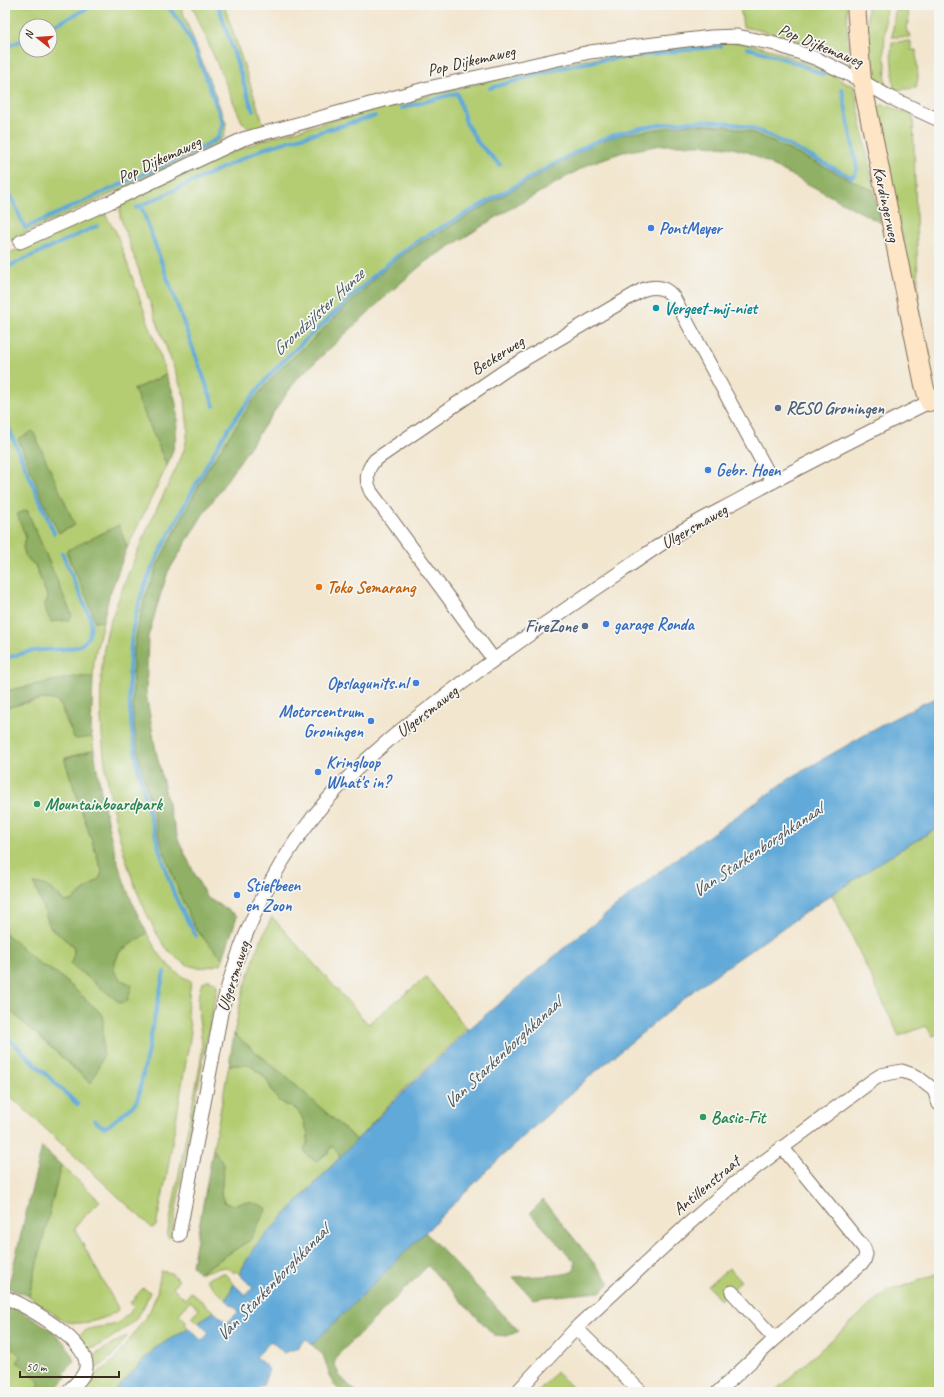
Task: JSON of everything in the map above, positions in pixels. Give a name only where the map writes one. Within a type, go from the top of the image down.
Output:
[{"type":"street","name":"Kardingerweg","points":[[856,5],[862,81],[924,385],[934,400]]},
{"type":"street","name":"Pop Dijkemaweg","points":[[20,242],[110,202],[243,139],[428,88],[590,52],[711,37],[737,36],[793,50],[817,59],[862,81],[891,98],[939,120]]},
{"type":"street","name":"Beckerweg","points":[[494,660],[371,492],[367,480],[369,468],[375,460],[506,370],[642,290],[652,287],[663,288],[674,298],[773,482]]},
{"type":"street","name":"Ulgersmaweg","points":[[179,1235],[220,1013],[229,980],[255,914],[276,872],[314,817],[333,794],[355,770],[438,701],[558,614],[681,532],[773,482],[934,400]]},
{"type":"street","name":"Antillenstraat","points":[[517,1392],[576,1328],[735,1183],[881,1075],[902,1071],[916,1076],[934,1090],[939,1104]]},
{"type":"street","points":[[718,1392],[775,1339],[864,1261],[866,1254],[864,1248],[782,1147]]},
{"type":"street","points":[[732,1292],[775,1339]]},
{"type":"street","points":[[5,1297],[36,1312],[57,1327],[78,1347],[85,1357],[85,1369],[83,1375],[67,1392]]},
{"type":"street","points":[[576,1328],[640,1392]]},
{"type":"green space","points":[[5,5],[180,5],[226,123],[224,137],[212,146],[105,197],[5,242]]},
{"type":"green space","points":[[192,5],[224,5],[264,126],[251,129],[242,122]]},
{"type":"green space","points":[[740,5],[847,5],[848,56],[763,31],[743,27]]},
{"type":"green space","points":[[867,5],[886,5],[884,56],[886,63],[885,89],[870,81]]},
{"type":"green space","points":[[908,10],[909,24],[906,24],[907,33],[910,33],[911,37],[892,37],[895,11]]},
{"type":"green space","points":[[911,41],[911,50],[916,50],[918,77],[916,88],[894,90],[891,54],[892,42]]},
{"type":"green space","points":[[723,42],[747,43],[775,51],[827,71],[845,83],[854,86],[874,191],[754,133],[726,126],[690,124],[593,144],[421,243],[392,262],[307,345],[280,369],[228,438],[207,470],[158,564],[145,598],[133,655],[133,719],[139,757],[160,841],[194,926],[223,959],[221,964],[203,967],[190,966],[179,960],[166,948],[157,934],[134,882],[123,848],[114,812],[102,737],[102,664],[107,632],[133,563],[180,460],[185,447],[188,430],[185,398],[120,216],[120,205],[127,198],[203,163],[269,138],[395,103],[570,62]]},
{"type":"green space","points":[[882,105],[913,116],[919,314],[875,109]]},
{"type":"green space","points":[[690,124],[726,126],[754,133],[874,191],[881,223],[748,152],[728,147],[704,145],[661,145],[623,152],[591,163],[500,215],[425,262],[387,295],[296,380],[202,516],[168,572],[148,637],[146,693],[155,746],[169,809],[179,842],[206,897],[237,916],[223,959],[194,926],[182,900],[160,841],[139,757],[133,719],[133,655],[145,598],[158,564],[207,470],[252,402],[280,369],[307,345],[392,262],[421,243],[593,144],[620,135]]},
{"type":"green space","points":[[103,211],[116,232],[166,375],[134,389],[167,466],[127,548],[119,525],[89,603],[95,622],[103,621],[94,659],[93,677],[74,677],[5,691],[5,255]],"holes":[[[27,510],[72,616],[69,620],[44,607],[48,598],[35,565],[26,558],[23,547],[26,538]]]},
{"type":"green space","points":[[166,375],[175,399],[177,415],[175,442],[167,466],[134,389]]},
{"type":"green space","points":[[33,431],[75,525],[59,533],[44,503],[18,439]]},
{"type":"green space","points":[[27,510],[72,616],[69,620],[51,622],[44,606],[48,598],[35,565],[26,558],[23,547],[26,538],[17,514]]},
{"type":"green space","points":[[119,525],[127,548],[109,596],[103,621],[95,622],[89,603],[66,551]]},
{"type":"green space","points":[[74,677],[93,677],[92,737],[74,738],[61,705],[54,700],[41,699],[5,708],[5,691]]},
{"type":"green space","points":[[43,699],[58,702],[62,708],[67,723],[77,739],[92,737],[94,750],[65,758],[65,761],[102,871],[100,878],[71,901],[64,902],[58,894],[50,927],[73,946],[74,952],[120,979],[114,971],[114,966],[119,952],[147,933],[155,948],[170,967],[191,981],[187,1011],[191,1032],[166,1179],[156,1226],[152,1228],[5,1091],[5,1006],[90,1083],[103,1015],[58,974],[40,964],[5,933],[5,708]]},
{"type":"green space","points":[[94,750],[107,821],[119,867],[136,911],[147,933],[119,952],[114,966],[114,971],[120,979],[132,985],[127,1002],[120,1003],[71,964],[74,952],[73,946],[50,927],[34,884],[47,886],[64,902],[71,901],[100,878],[102,871],[65,761],[65,759]]},
{"type":"green space","points":[[939,827],[939,1033],[933,1036],[926,1026],[899,1036],[832,894],[895,853]]},
{"type":"green space","points":[[272,917],[368,1024],[426,977],[467,1029],[395,1098],[357,1140],[284,1075],[234,1034],[242,995],[259,944]]},
{"type":"green space","points":[[5,933],[40,964],[58,974],[103,1015],[103,1056],[91,1083],[5,1006]]},
{"type":"green space","points":[[207,980],[216,983],[217,989],[171,1237],[169,1238],[167,1236],[202,1050],[198,1012],[199,991],[202,984]]},
{"type":"green space","points":[[234,1034],[284,1075],[357,1140],[340,1157],[335,1148],[331,1147],[328,1153],[316,1161],[310,1157],[304,1149],[308,1143],[308,1135],[302,1117],[296,1109],[277,1099],[265,1077],[249,1065],[229,1065]]},
{"type":"green space","points":[[229,1065],[249,1065],[265,1077],[277,1099],[296,1109],[302,1117],[308,1135],[305,1153],[316,1161],[322,1158],[331,1147],[335,1148],[340,1157],[255,1246],[239,1274],[236,1271],[234,1273],[229,1268],[224,1267],[199,1273],[250,1240],[232,1206],[224,1202],[221,1194],[224,1164],[213,1149]]},
{"type":"green space","points":[[42,1147],[61,1165],[29,1296],[8,1288]]},
{"type":"green space","points":[[213,1149],[224,1164],[221,1194],[224,1202],[232,1206],[250,1202],[267,1208],[250,1240],[199,1273],[192,1266]]},
{"type":"green space","points":[[61,1165],[100,1201],[77,1224],[75,1230],[119,1310],[100,1319],[86,1323],[72,1323],[65,1321],[29,1296]]},
{"type":"green space","points":[[543,1200],[610,1283],[600,1292],[533,1299],[513,1277],[562,1274],[569,1273],[575,1269],[575,1262],[530,1213]]},
{"type":"green space","points":[[425,1232],[519,1331],[507,1336],[494,1335],[428,1266],[339,1354],[334,1363],[339,1375],[356,1392],[341,1392],[333,1384],[323,1355],[311,1344]]},
{"type":"green space","points":[[729,1268],[741,1281],[720,1300],[708,1286]]},
{"type":"green space","points":[[161,1271],[171,1273],[179,1280],[173,1287],[185,1299],[191,1292],[214,1312],[198,1322],[192,1317],[199,1309],[190,1301],[179,1314],[187,1322],[185,1324],[188,1328],[154,1349],[114,1392],[77,1392],[91,1377],[116,1359],[150,1311],[157,1293]]},
{"type":"green space","points":[[223,1273],[230,1278],[229,1279],[234,1284],[226,1300],[205,1279]]},
{"type":"green space","points":[[939,1273],[939,1392],[774,1392],[888,1289],[902,1287]]},
{"type":"green space","points":[[143,1288],[150,1292],[142,1310],[135,1320],[100,1345],[90,1348],[83,1344],[78,1338],[86,1331],[115,1324],[125,1317],[134,1307],[130,1303]]},
{"type":"green space","points":[[5,1303],[46,1326],[56,1334],[70,1352],[74,1362],[64,1373],[67,1376],[52,1392],[33,1392],[40,1384],[31,1372],[17,1362],[21,1357],[5,1341]]},
{"type":"green space","points":[[127,1336],[112,1355],[94,1370],[94,1355]]},
{"type":"green space","points":[[5,1337],[50,1379],[37,1392],[5,1392]]},
{"type":"green space","points":[[556,1372],[577,1392],[538,1392]]},
{"type":"water","name":"Van Starkenborghkanaal","points":[[939,697],[939,827],[895,853],[816,905],[699,986],[589,1077],[501,1157],[314,1343],[311,1344],[306,1339],[299,1346],[300,1347],[284,1353],[271,1341],[256,1357],[269,1369],[263,1386],[262,1385],[255,1392],[114,1392],[154,1349],[188,1328],[202,1341],[209,1333],[198,1322],[214,1312],[227,1323],[239,1311],[226,1300],[234,1284],[245,1295],[253,1288],[239,1274],[255,1246],[395,1100],[468,1030],[571,942],[672,862],[792,777],[889,721]]},
{"type":"waterway","points":[[58,23],[95,5]]},
{"type":"waterway","points":[[5,183],[25,228],[203,147],[218,138],[223,123],[195,49],[184,28],[167,5]]},
{"type":"waterway","points":[[218,5],[253,111]]},
{"type":"waterway","points":[[5,48],[18,42]]},
{"type":"waterway","points":[[490,88],[565,67],[602,60],[721,46]]},
{"type":"waterway","points":[[747,48],[767,53],[824,75]]},
{"type":"waterway","name":"Grondzijlster Hunze","points":[[196,936],[177,901],[169,881],[148,809],[136,758],[130,707],[130,655],[136,614],[140,599],[152,569],[208,463],[225,434],[246,404],[269,376],[294,350],[399,255],[421,239],[588,145],[604,138],[623,132],[663,124],[703,121],[723,122],[746,126],[759,131],[851,177],[855,175],[857,168],[842,89]]},
{"type":"waterway","points":[[402,108],[457,93],[466,123],[479,144],[500,165]]},
{"type":"waterway","points":[[136,208],[263,149],[375,116]]},
{"type":"waterway","points":[[141,206],[214,406]]},
{"type":"waterway","points":[[5,268],[97,226]]},
{"type":"waterway","points":[[5,420],[54,533]]},
{"type":"waterway","points":[[5,658],[32,651],[73,648],[82,644],[88,639],[91,630],[90,617],[62,553]]},
{"type":"waterway","points":[[94,1120],[103,1127],[108,1126],[135,1104],[138,1098],[164,972]]},
{"type":"waterway","points":[[5,1035],[78,1105]]},
{"type":"place","name":"PontMeyer","points":[[651,228]]},
{"type":"place","name":"Vergeet-mij-niet","points":[[656,308]]},
{"type":"place","name":"RESO Groningen","points":[[778,408]]},
{"type":"place","name":"Gebr. Hoen","points":[[708,470]]},
{"type":"place","name":"Toko Semarang","points":[[319,587]]},
{"type":"place","name":"garage Ronda","points":[[606,624]]},
{"type":"place","name":"FireZone","points":[[585,626]]},
{"type":"place","name":"Opslagunits.nl","points":[[416,683]]},
{"type":"place","name":"Motorcentrum Groningen","points":[[371,721]]},
{"type":"place","name":"Kringloop What's in?","points":[[318,772]]},
{"type":"place","name":"Mountainboardpark","points":[[37,804]]},
{"type":"place","name":"Stiefbeen en Zoon","points":[[237,895]]},
{"type":"place","name":"Basic-Fit","points":[[703,1117]]}]
